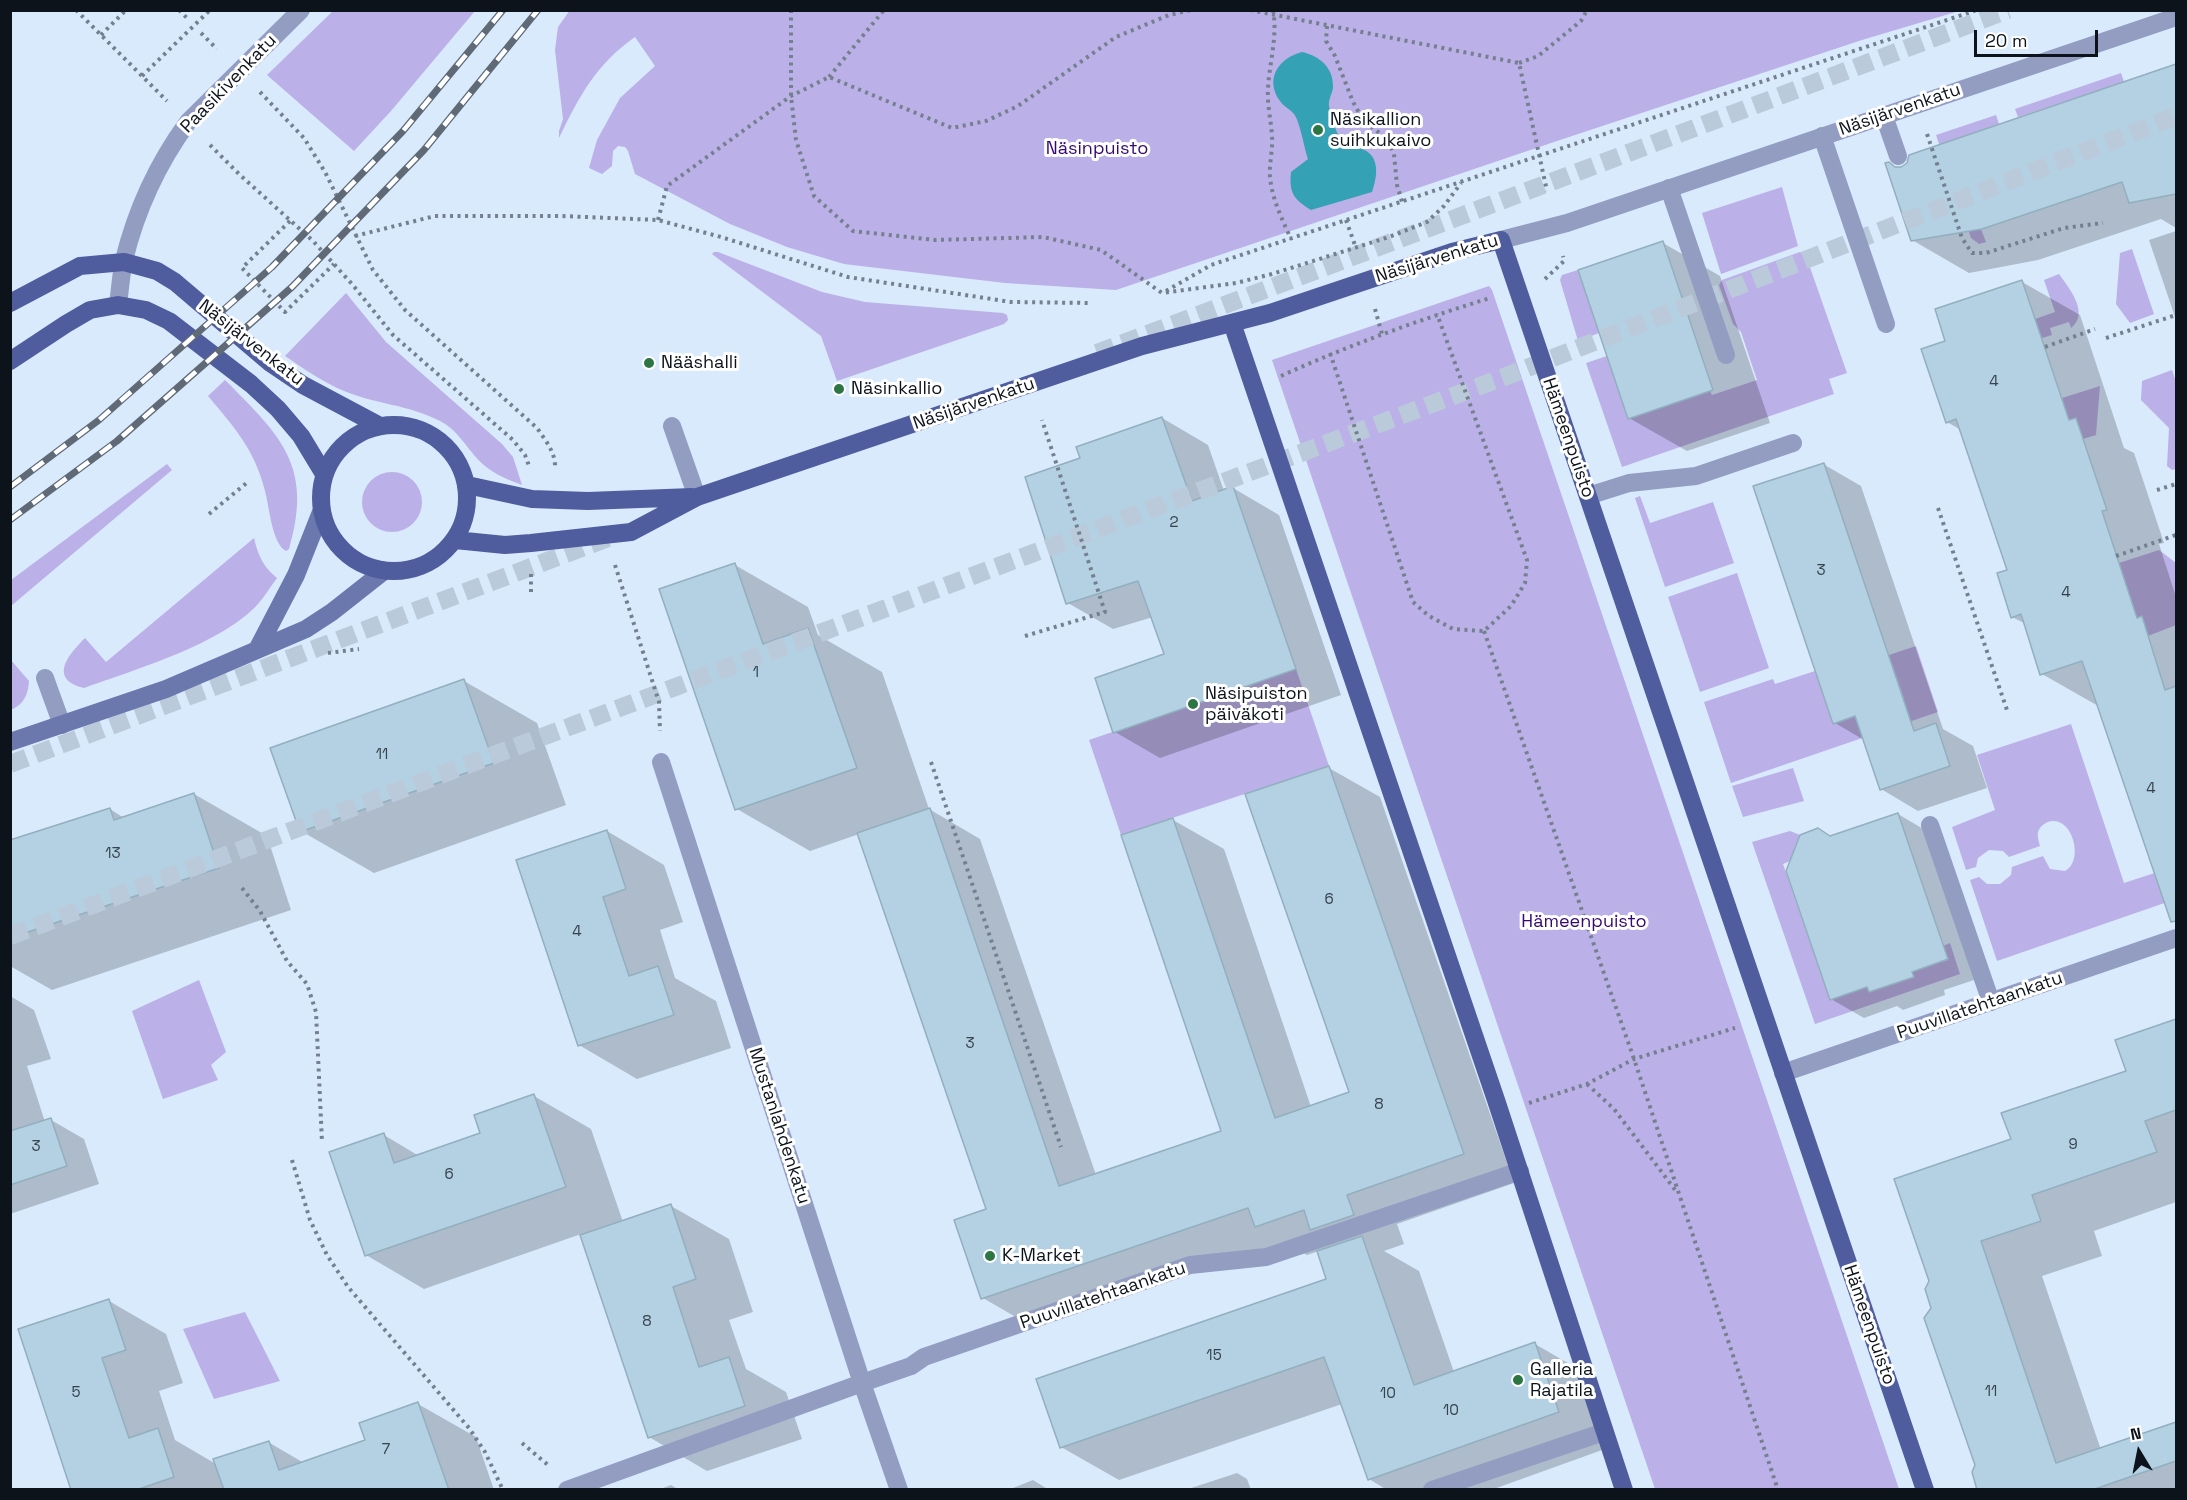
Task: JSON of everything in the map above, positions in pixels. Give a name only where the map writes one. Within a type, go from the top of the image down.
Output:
[{"type":"main road","name":"Näsijärvenkatu","points":[[455,540],[505,545],[631,531],[697,497],[1142,346],[1270,313],[1452,252],[1501,240]]},
{"type":"main road","name":"Hämeenpuisto","points":[[1501,240],[1924,1490]]},
{"type":"main road","points":[[10,303],[81,266],[124,262]]},
{"type":"main road","name":"Näsijärvenkatu","points":[[124,262],[157,271],[175,282],[269,363],[303,385],[380,426]]},
{"type":"main road","points":[[10,361],[90,310],[118,305]]},
{"type":"main road","name":"Näsijärvenkatu","points":[[118,305],[146,310],[169,321],[251,384],[302,436],[324,474]]},
{"type":"main road","points":[[1232,323],[1500,1112],[1624,1490]]},
{"type":"main road","points":[[380,426],[409,426],[436,437],[456,458],[467,485],[466,513],[455,540],[436,559],[411,570],[384,571],[355,560],[333,540],[321,512],[324,474],[337,452],[356,435],[380,426]]},
{"type":"main road","name":"Näsijärvenkatu","points":[[467,485],[532,499],[588,501],[697,497]]},
{"type":"street","name":"Paasikivenkatu","points":[[118,305],[124,262],[137,215],[174,140],[188,122],[301,10]]},
{"type":"street","name":"Näsijärvenkatu","points":[[1501,240],[1567,223],[2176,17]]},
{"type":"street","points":[[1884,116],[1898,156]]},
{"type":"street","points":[[1822,136],[1886,324]]},
{"type":"street","points":[[1669,188],[1726,355]]},
{"type":"street","points":[[672,426],[697,497]]},
{"type":"street","points":[[1588,496],[1629,483],[1696,476],[1793,443]]},
{"type":"street","points":[[258,648],[296,575],[321,512]]},
{"type":"street","points":[[10,742],[166,689],[306,629],[332,612],[384,571]]},
{"type":"street","points":[[45,678],[62,725]]},
{"type":"street","name":"Mustanlahdenkatu","points":[[661,762],[862,1383],[899,1490]]},
{"type":"street","points":[[1930,825],[1990,1002]]},
{"type":"street","name":"Puuvillatehtaankatu","points":[[1783,1073],[2176,938]]},
{"type":"street","name":"Puuvillatehtaankatu","points":[[567,1490],[911,1366],[924,1357],[1190,1265],[1266,1257],[1520,1172]]},
{"type":"street","points":[[1432,1490],[1604,1432]]},
{"type":"path","points":[[76,10],[173,107]]},
{"type":"path","points":[[101,35],[126,10]]},
{"type":"path","points":[[180,10],[187,18]]},
{"type":"path","points":[[142,76],[210,10]]},
{"type":"path","points":[[791,10],[790,96],[796,140],[814,196],[853,231],[935,240],[1043,237],[1101,250],[1162,293],[1236,284],[1356,248],[1427,222],[1444,206],[1461,183]]},
{"type":"path","points":[[658,220],[667,186],[790,96],[829,77],[884,10]]},
{"type":"path","points":[[829,77],[952,128],[986,121],[1018,106],[1116,37],[1169,15],[1191,10]]},
{"type":"path","points":[[1250,10],[1274,12],[1327,26],[1520,63],[1538,56],[1581,21],[1587,10]]},
{"type":"path","points":[[1162,293],[1211,265],[1977,10]]},
{"type":"path","points":[[1274,12],[1275,28],[1268,92],[1268,115],[1273,155],[1270,176],[1274,201],[1291,238]]},
{"type":"path","points":[[1327,26],[1326,41],[1335,56],[1353,102],[1363,120],[1386,140],[1394,154],[1397,185],[1402,202]]},
{"type":"path","points":[[201,33],[224,56]]},
{"type":"path","points":[[1520,63],[1547,191]]},
{"type":"path","points":[[254,86],[304,138],[325,172],[373,270],[405,310],[537,428],[549,445],[555,462],[555,473]]},
{"type":"path","points":[[1926,131],[1962,238],[1972,253],[1986,253],[2064,228],[2103,223]]},
{"type":"path","points":[[203,137],[240,175],[313,241],[393,335],[513,440],[525,455],[530,476]]},
{"type":"path","points":[[355,236],[435,216],[562,216],[658,220],[721,237],[848,277],[1011,302],[1092,303]]},
{"type":"path","points":[[1346,220],[1356,248]]},
{"type":"path","points":[[290,221],[242,268],[285,312],[334,264]]},
{"type":"path","points":[[1541,280],[1549,278],[1564,261]]},
{"type":"path","points":[[1278,378],[1330,353],[1494,296]]},
{"type":"path","points":[[1375,307],[1382,334]]},
{"type":"path","points":[[1330,353],[1413,602],[1429,616],[1453,629],[1484,631],[1511,606],[1525,583],[1527,560],[1437,314]]},
{"type":"path","points":[[2106,338],[2173,316]]},
{"type":"path","points":[[2045,347],[2095,329]]},
{"type":"path","points":[[1025,636],[1105,612],[1042,420]]},
{"type":"path","points":[[209,514],[249,481]]},
{"type":"path","points":[[2157,490],[2176,484]]},
{"type":"path","points":[[1938,508],[2008,713]]},
{"type":"path","points":[[2116,556],[2176,535]]},
{"type":"path","points":[[615,564],[659,702],[661,762]]},
{"type":"path","points":[[1484,631],[1634,1059],[1778,1490]]},
{"type":"path","points":[[931,762],[1061,1147]]},
{"type":"path","points":[[242,888],[261,911],[287,961],[307,984],[316,1012],[322,1142]]},
{"type":"path","points":[[1500,1112],[1587,1084],[1634,1059],[1742,1026]]},
{"type":"path","points":[[1587,1084],[1614,1109],[1678,1194]]},
{"type":"path","points":[[292,1160],[310,1220],[327,1255],[348,1287],[469,1428],[485,1452],[503,1490]]},
{"type":"green space","points":[[334,10],[475,11],[391,111],[354,151],[267,75]]},
{"type":"green space","name":"Näsinpuisto","points":[[570,10],[1959,11],[1862,40],[1116,290],[1005,283],[844,264],[787,247],[730,224],[635,174],[625,147],[618,146],[613,151],[612,166],[602,174],[589,168],[597,140],[620,98],[655,66],[635,37],[621,47],[590,82],[559,138],[563,119],[555,50],[558,27]]},
{"type":"green space","points":[[2121,73],[2124,82],[2018,117],[2015,109]]},
{"type":"green space","points":[[1996,115],[1999,124],[1948,142],[1986,242],[1979,244],[1971,238],[1936,135]]},
{"type":"green space","points":[[1782,187],[1798,246],[1721,274],[1702,213]]},
{"type":"green space","points":[[2132,249],[2154,314],[2130,323],[2116,304],[2120,253]]},
{"type":"green space","points":[[714,252],[822,292],[865,302],[1003,313],[1007,315],[1008,320],[1004,324],[837,381],[821,336],[712,254]]},
{"type":"green space","points":[[1800,252],[1806,256],[1847,373],[1829,379],[1834,394],[1622,467],[1586,363],[1607,356],[1628,419],[1710,391],[1712,395],[1757,380],[1741,332],[1733,324],[1719,285],[1722,280]]},
{"type":"green space","points":[[1578,270],[1599,333],[1578,341],[1560,280],[1562,275]]},
{"type":"green space","points":[[2059,274],[2076,301],[2079,315],[2071,328],[2069,322],[2050,328],[2052,335],[2042,338],[2035,319],[2055,312],[2044,280]]},
{"type":"green space","name":"Hämeenpuisto","points":[[1489,286],[1899,1489],[1655,1489],[1272,360]]},
{"type":"green space","points":[[346,293],[386,342],[502,444],[513,457],[522,485],[498,475],[485,466],[453,430],[440,421],[417,411],[344,391],[285,356]]},
{"type":"green space","points":[[2172,370],[2176,382],[2176,469],[2172,470],[2167,466],[2169,428],[2141,400],[2142,381]]},
{"type":"green space","points":[[225,380],[262,418],[287,454],[294,474],[297,495],[296,520],[289,549],[286,551],[277,541],[274,533],[256,463],[235,429],[208,396]]},
{"type":"green space","points":[[2100,386],[2096,435],[2083,439],[2076,418],[2069,421],[2062,398]]},
{"type":"green space","points":[[167,464],[172,470],[11,606],[11,580]]},
{"type":"green space","points":[[392,472],[409,477],[417,485],[422,502],[417,519],[409,527],[392,532],[375,527],[367,519],[362,502],[367,485],[375,477]]},
{"type":"green space","points":[[1640,496],[1650,523],[1713,502],[1734,563],[1665,587],[1635,498]]},
{"type":"green space","points":[[254,538],[262,560],[277,578],[258,604],[242,618],[223,631],[176,654],[84,688],[67,679],[64,673],[68,659],[85,638],[106,662]]},
{"type":"green space","points":[[2159,550],[2176,563],[2176,625],[2148,636],[2142,616],[2137,618],[2119,563]]},
{"type":"green space","points":[[1737,573],[1769,668],[1700,692],[1668,597]]},
{"type":"green space","points":[[1916,646],[1938,712],[1731,783],[1704,702],[1773,679],[1775,684],[1815,671],[1834,724],[1904,699],[1889,655]]},
{"type":"green space","points":[[10,659],[29,681],[28,691],[24,698],[11,710]]},
{"type":"green space","points":[[1296,669],[1329,766],[1121,835],[1089,740]]},
{"type":"green space","points":[[2071,724],[2124,883],[2176,866],[2176,899],[1997,961],[1970,880],[1979,877],[1987,884],[2000,884],[2011,875],[2012,867],[2043,856],[2050,869],[2065,871],[2073,862],[2075,849],[2072,836],[2061,823],[2054,821],[2046,823],[2038,832],[2040,846],[2009,857],[2003,851],[1989,850],[1978,858],[1976,867],[1966,870],[1952,827],[1995,810],[1977,755]]},
{"type":"green space","points":[[1793,768],[1804,801],[1743,817],[1732,786]]},
{"type":"green space","points":[[1790,831],[1800,835],[1794,849],[1797,858],[1783,864],[1830,1000],[1867,987],[1870,992],[1913,977],[1912,971],[1948,960],[1943,946],[1950,943],[1960,974],[1815,1024],[1752,842]]},
{"type":"green space","points":[[199,980],[226,1052],[211,1065],[218,1080],[163,1099],[132,1011]]},
{"type":"green space","points":[[245,1312],[280,1381],[214,1399],[183,1329]]},
{"type":"water","name":"Näsikallion suihkukaivo","points":[[1302,52],[1315,56],[1325,64],[1331,74],[1333,88],[1329,106],[1343,147],[1362,149],[1369,153],[1376,165],[1372,192],[1311,210],[1296,198],[1291,185],[1291,172],[1308,159],[1300,129],[1294,114],[1280,101],[1273,85],[1276,70],[1281,64]]},
{"type":"building","points":[[2176,64],[2176,194],[2129,203],[2122,182],[1982,229],[1911,241],[1885,163],[1889,162],[1895,167],[1901,167],[1907,163],[1909,155]]},
{"type":"building","points":[[1663,241],[1713,390],[1628,419],[1578,270]]},
{"type":"building","points":[[2022,280],[2069,420],[2076,418],[2107,510],[2102,511],[2137,618],[2142,616],[2165,690],[2176,686],[2176,921],[2171,922],[2082,661],[2040,675],[2021,614],[2011,618],[1997,573],[2007,570],[1956,419],[1946,423],[1921,349],[1945,341],[1935,309]]},
{"type":"building","points":[[1162,417],[1192,501],[1233,486],[1296,669],[1113,733],[1095,678],[1164,654],[1138,581],[1066,604],[1025,477],[1080,458],[1076,447]]},
{"type":"building","points":[[1824,463],[1914,731],[1936,723],[1950,766],[1880,790],[1855,716],[1833,724],[1753,486]]},
{"type":"building","points":[[735,563],[763,644],[808,628],[857,768],[735,810],[659,589]]},
{"type":"building","points":[[464,679],[494,763],[300,832],[270,748]]},
{"type":"building","points":[[1329,766],[1464,1154],[1347,1195],[1354,1215],[1310,1230],[1304,1210],[1255,1227],[1248,1208],[981,1299],[954,1220],[986,1209],[857,833],[930,808],[1059,1186],[1221,1131],[1121,835],[1173,818],[1275,1118],[1349,1092],[1245,794]]},
{"type":"building","points":[[194,793],[219,868],[10,938],[10,840],[110,808],[114,820]]},
{"type":"building","points":[[1898,813],[1948,959],[1912,972],[1914,977],[1869,992],[1867,987],[1830,1000],[1786,871],[1800,835],[1818,828],[1830,836]]},
{"type":"building","points":[[607,830],[626,889],[603,897],[629,976],[658,966],[674,1015],[578,1046],[516,860]]},
{"type":"building","points":[[2176,1019],[2176,1110],[2145,1121],[2157,1152],[2032,1195],[2041,1221],[1981,1241],[2056,1463],[2176,1422],[2176,1461],[2092,1490],[1977,1490],[1972,1472],[1975,1465],[1924,1318],[1931,1308],[1925,1289],[1929,1281],[1894,1179],[2011,1139],[2001,1113],[2126,1071],[2115,1040]]},
{"type":"building","points":[[534,1094],[566,1187],[365,1256],[329,1152],[384,1133],[394,1163],[480,1133],[474,1115]]},
{"type":"building","points":[[51,1118],[67,1166],[10,1185],[10,1131]]},
{"type":"building","points":[[671,1204],[696,1279],[673,1287],[699,1367],[729,1357],[745,1406],[648,1438],[580,1235]]},
{"type":"building","points":[[1362,1236],[1414,1385],[1535,1342],[1559,1412],[1368,1480],[1324,1357],[1060,1448],[1036,1379],[1326,1279],[1317,1251]]},
{"type":"building","points":[[109,1299],[126,1350],[102,1358],[129,1438],[158,1428],[174,1477],[136,1490],[71,1490],[18,1329]]},
{"type":"building","points":[[418,1402],[449,1490],[224,1490],[213,1459],[269,1441],[279,1470],[365,1440],[359,1423]]},
{"type":"tunnel","points":[[1097,353],[2008,10]]},
{"type":"tunnel","points":[[10,936],[1504,377],[2176,116]]},
{"type":"tunnel","points":[[10,764],[608,538]]},
{"type":"railway","points":[[10,487],[99,420],[272,267],[403,131],[503,10]]},
{"type":"railway","points":[[10,520],[117,441],[292,287],[424,150],[538,10]]},
{"type":"place","name":"Näsikallion suihkukaivo","points":[[1318,130]]},
{"type":"place","name":"Nääshalli","points":[[649,363]]},
{"type":"place","name":"Näsinkallio","points":[[839,389]]},
{"type":"place","name":"Näsipuiston päiväkoti","points":[[1193,704]]},
{"type":"place","name":"K-Market","points":[[990,1256]]},
{"type":"place","name":"Galleria Rajatila","points":[[1518,1380]]}]
